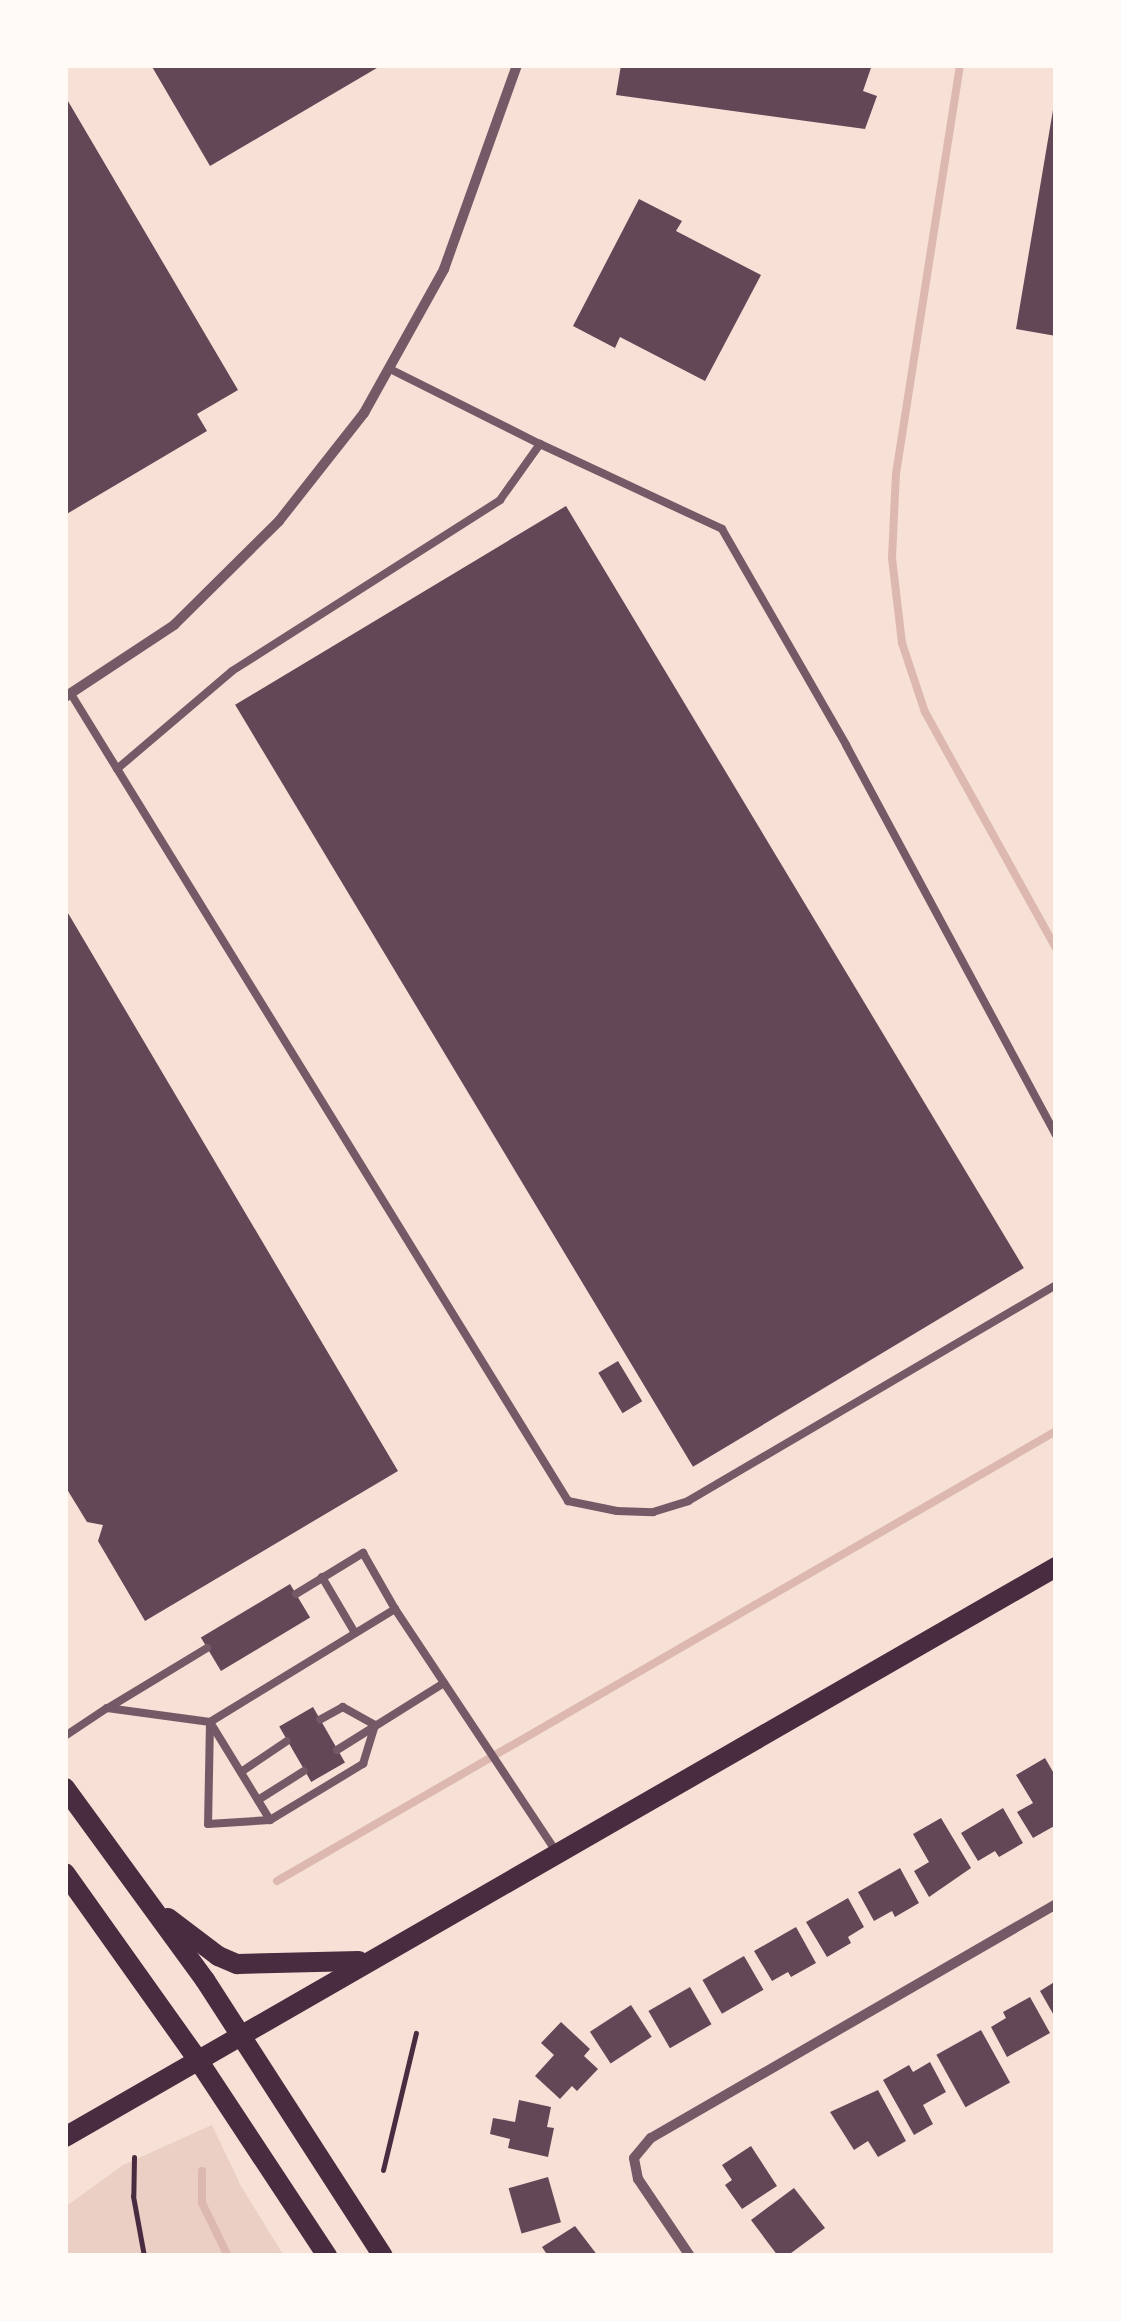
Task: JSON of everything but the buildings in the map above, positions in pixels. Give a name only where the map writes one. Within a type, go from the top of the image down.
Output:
[{"type":"main road","points":[[65,2137],[238,2034],[1056,1567]]},
{"type":"main road","points":[[65,1788],[238,2034],[384,2256]]},
{"type":"main road","points":[[65,1873],[198,2060],[328,2256]]},
{"type":"main road","points":[[148,1902],[218,1956],[237,1964],[366,1961]]},
{"type":"street","points":[[68,696],[174,625],[279,522],[325,468],[390,369],[444,270],[517,65]]},
{"type":"street","points":[[690,2256],[638,2179],[634,2158],[651,2138],[1056,1904]]},
{"type":"lane","points":[[390,369],[722,530],[846,745],[1056,1135]]},
{"type":"lane","points":[[117,769],[232,671],[500,500],[540,444]]},
{"type":"lane","points":[[68,696],[117,769],[568,1501],[617,1512],[653,1512],[688,1501],[1056,1285]]},
{"type":"lane","points":[[296,1594],[363,1554],[395,1609],[558,1853]]},
{"type":"lane","points":[[322,1577],[355,1633]]},
{"type":"lane","points":[[107,1708],[210,1722],[395,1609]]},
{"type":"lane","points":[[65,1736],[207,1648]]},
{"type":"lane","points":[[337,1750],[444,1682]]},
{"type":"lane","points":[[320,1720],[343,1707],[375,1726]]},
{"type":"lane","points":[[210,1722],[270,1820]]},
{"type":"lane","points":[[210,1722],[208,1824],[270,1820],[363,1764],[375,1726]]},
{"type":"lane","points":[[240,1772],[287,1741]]},
{"type":"lane","points":[[258,1800],[304,1771]]},
{"type":"path","points":[[384,2170],[416,2033]]},
{"type":"path","points":[[134,2156],[133,2196],[144,2256]]},
{"type":"shaded area","points":[[212,2125],[241,2186],[284,2256],[65,2256],[65,2207],[123,2165]]},
{"type":"waterway","points":[[960,65],[896,473],[892,558],[902,643],[925,712],[1056,948]]},
{"type":"waterway","points":[[277,1881],[1056,1431]]},
{"type":"waterway","points":[[202,2171],[202,2203],[228,2256]]}]
